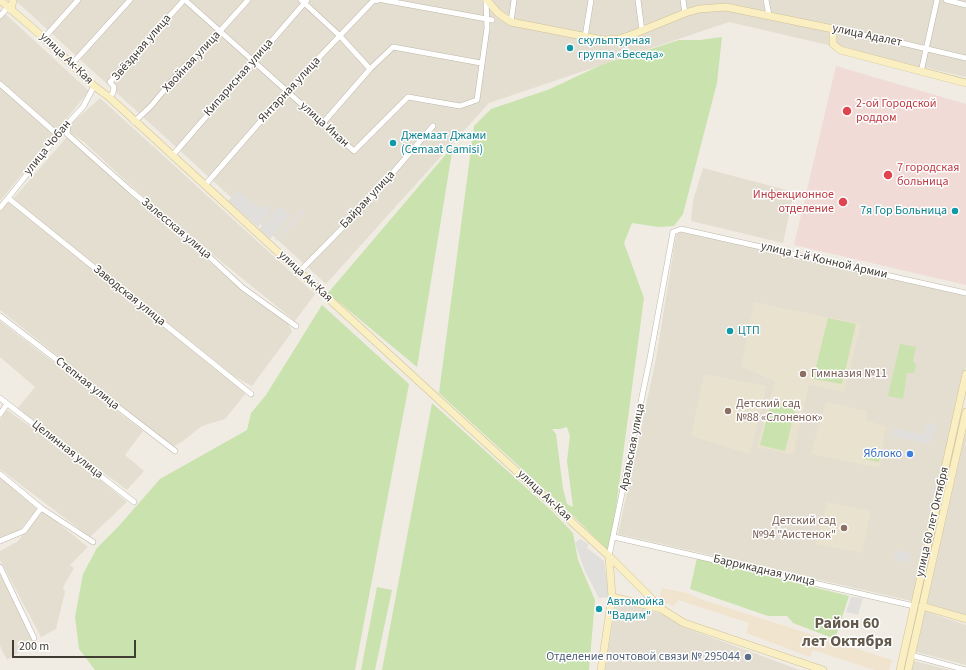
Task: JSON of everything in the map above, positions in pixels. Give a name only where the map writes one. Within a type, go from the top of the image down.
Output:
[{"type":"main road","name":"улица Ак-Кая","points":[[0,0],[44,38],[94,86],[109,97],[134,122],[205,185],[609,556]]},
{"type":"main road","points":[[10,9],[13,0]]},
{"type":"main road","points":[[487,0],[498,14],[511,22]]},
{"type":"main road","name":"улица Адалет","points":[[511,22],[585,37],[611,40],[642,31],[685,13],[725,3],[768,15],[833,29]]},
{"type":"main road","points":[[833,29],[833,44],[840,50],[966,83]]},
{"type":"main road","name":"улица 60 лет Октября","points":[[900,670],[966,374]]},
{"type":"main road","name":"улица 60 лет Октября","points":[[908,670],[966,412]]},
{"type":"main road","points":[[609,556],[663,610],[684,623],[823,670]]},
{"type":"main road","name":"Аральская улица","points":[[601,670],[612,597],[609,556]]},
{"type":"main road","points":[[612,597],[663,610]]},
{"type":"main road","points":[[922,606],[966,619]]},
{"type":"street","points":[[44,38],[78,0]]},
{"type":"street","points":[[71,65],[130,0]]},
{"type":"street","name":"улица Инан","points":[[185,0],[221,30],[354,151],[408,97],[460,106],[477,100],[481,63]]},
{"type":"street","name":"Звёздная улица","points":[[109,97],[113,93],[114,87],[110,82],[185,0]]},
{"type":"street","name":"Хвойная улица","points":[[134,122],[151,106],[180,70],[221,30],[248,0]]},
{"type":"street","name":"Янтарная улица","points":[[205,185],[287,91],[373,1],[379,0]]},
{"type":"street","points":[[383,0],[489,20],[498,14]]},
{"type":"street","points":[[323,123],[370,69],[393,47],[481,63],[489,20],[487,0]]},
{"type":"street","points":[[511,22],[514,0]]},
{"type":"street","points":[[585,37],[592,0]]},
{"type":"street","points":[[638,0],[642,31]]},
{"type":"street","points":[[683,0],[685,13]]},
{"type":"street","points":[[921,72],[937,0]]},
{"type":"street","points":[[946,0],[966,5]]},
{"type":"street","points":[[305,1],[370,69]]},
{"type":"street","name":"Кипарисная улица","points":[[172,156],[305,1]]},
{"type":"street","points":[[767,2],[768,15]]},
{"type":"street","points":[[0,16],[10,9]]},
{"type":"street","name":"улица Адалет","points":[[833,29],[890,40],[966,58]]},
{"type":"street","points":[[0,84],[58,134]]},
{"type":"street","name":"улица Чобан","points":[[0,208],[4,200],[58,134],[83,107],[94,86]]},
{"type":"street","name":"Залесская улица","points":[[68,123],[67,134],[190,239],[243,288],[296,326]]},
{"type":"street","name":"Байрам улица","points":[[300,272],[364,205],[433,126]]},
{"type":"street","name":"Заводская улица","points":[[4,200],[251,394]]},
{"type":"street","name":"улица 1-й Конной Армии","points":[[681,229],[966,293]]},
{"type":"street","name":"Аральская улица","points":[[609,556],[650,358],[673,232],[681,229]]},
{"type":"street","name":"Степная улица","points":[[0,316],[175,451]]},
{"type":"street","name":"Целинная улица","points":[[0,398],[134,502]]},
{"type":"street","points":[[0,414],[7,404]]},
{"type":"street","points":[[0,474],[41,508],[93,542]]},
{"type":"street","points":[[0,540],[24,531],[41,508]]},
{"type":"street","name":"Баррикадная улица","points":[[614,537],[914,606]]},
{"type":"street","points":[[0,567],[34,638]]},
{"type":"street","points":[[911,655],[966,670]]},
{"type":"shaded area","points":[[15,0],[966,0],[966,77],[729,22],[489,103],[326,284]]},
{"type":"shaded area","points":[[0,9],[89,91],[0,201]]},
{"type":"shaded area","name":"7 городская больница","points":[[836,66],[966,104],[966,285],[794,245]]},
{"type":"shaded area","points":[[100,98],[315,294],[295,321],[155,208],[84,142],[69,132],[71,124]]},
{"type":"shaded area","points":[[67,137],[229,279],[288,323],[292,332],[252,386],[235,377],[13,199]]},
{"type":"shaded area","points":[[703,168],[794,192],[783,243],[691,221],[693,201]]},
{"type":"shaded area","points":[[238,190],[259,208],[265,205],[272,210],[258,227],[228,201]]},
{"type":"shaded area","points":[[8,201],[246,393],[225,419],[202,426],[173,447],[0,310],[0,211]]},
{"type":"shaded area","points":[[280,206],[291,215],[270,239],[259,229]]},
{"type":"shaded area","points":[[302,209],[305,211],[277,241],[275,239]]},
{"type":"shaded area","points":[[681,232],[966,295],[966,367],[912,601],[618,534],[656,359],[676,235]]},
{"type":"shaded area","name":"Гимназия №11","points":[[754,302],[861,324],[844,392],[809,385],[793,455],[757,447],[775,381],[741,367]]},
{"type":"shaded area","points":[[0,321],[143,431],[125,455],[144,471],[127,490],[17,409],[35,387],[0,357]]},
{"type":"shaded area","name":"Детский сад №88 «Слоненок»","points":[[704,374],[767,386],[750,454],[691,436]]},
{"type":"shaded area","points":[[826,402],[867,411],[866,421],[886,426],[879,468],[811,454]]},
{"type":"shaded area","points":[[7,410],[77,460],[127,502],[90,537],[0,469],[0,419]]},
{"type":"shaded area","points":[[926,422],[936,424],[930,444],[893,437],[894,428],[924,435]]},
{"type":"shaded area","points":[[966,430],[966,616],[927,603]]},
{"type":"shaded area","points":[[0,478],[37,509],[20,530],[0,538]]},
{"type":"shaded area","name":"Детский сад №94 \"Аистенок\"","points":[[827,502],[871,511],[862,553],[816,544]]},
{"type":"shaded area","points":[[43,511],[88,547],[70,565],[74,568],[63,587],[65,592],[56,629],[41,637],[0,560],[0,551],[17,542]]},
{"type":"shaded area","points":[[580,539],[589,544],[587,548],[604,561],[609,597],[599,598],[585,571],[575,543]]},
{"type":"shaded area","points":[[896,550],[911,553],[909,563],[894,560]]},
{"type":"shaded area","points":[[0,574],[34,642],[7,660],[0,646]]},
{"type":"shaded area","points":[[662,588],[687,593],[703,600],[892,660],[889,670],[874,670],[813,650],[810,657],[746,633],[749,623],[678,600],[674,606],[664,603],[659,600]]},
{"type":"shaded area","points":[[851,597],[863,598],[858,615],[846,612]]},
{"type":"shaded area","points":[[616,602],[662,614],[683,627],[800,670],[605,670]]},
{"type":"shaded area","points":[[925,611],[966,625],[966,665],[916,652]]},
{"type":"shaded area","points":[[914,661],[950,670],[912,670]]},
{"type":"green space","points":[[722,37],[717,83],[683,214],[674,226],[658,227],[632,223],[624,243],[644,298],[610,552],[567,510],[439,393],[474,126],[491,109],[550,89],[601,65],[679,40],[700,40]],"holes":[[[567,427],[570,436],[567,461],[573,507],[567,504],[563,489],[556,434],[552,429]]]},
{"type":"green space","points":[[453,146],[417,367],[328,293]]},
{"type":"green space","points":[[322,305],[409,384],[355,670],[95,670],[79,649],[75,617],[83,574],[97,548],[118,527],[160,479],[247,430],[251,413],[266,395]]},
{"type":"green space","points":[[828,318],[856,324],[842,384],[813,379]]},
{"type":"green space","points":[[900,344],[916,347],[913,361],[916,365],[914,373],[907,373],[903,399],[888,396]]},
{"type":"green space","points":[[772,400],[796,406],[785,451],[760,445]]},
{"type":"green space","points":[[432,403],[553,512],[573,533],[578,560],[595,600],[589,670],[382,670]]},
{"type":"green space","points":[[864,452],[880,455],[879,462],[863,459]]},
{"type":"green space","points":[[697,558],[849,596],[835,639],[793,623],[787,616],[768,616],[690,589]]},
{"type":"green space","points":[[377,587],[392,590],[375,670],[361,670]]},
{"type":"place","name":"скульптурная группа «Беседа»","points":[[570,48]]},
{"type":"place","name":"2-ой Городской роддом","points":[[847,111]]},
{"type":"place","name":"Джемаат Джами (Cemaat Camisi)","points":[[393,143]]},
{"type":"place","name":"7 городская больница","points":[[888,175]]},
{"type":"place","name":"Инфекционное отделение","points":[[843,202]]},
{"type":"place","name":"7я Гор Больница","points":[[955,211]]},
{"type":"place","name":"ЦТП","points":[[730,331]]},
{"type":"place","name":"Гимназия №11","points":[[803,374]]},
{"type":"place","name":"Детский сад №88 «Слоненок»","points":[[728,411]]},
{"type":"place","name":"Яблоко","points":[[910,454]]},
{"type":"place","name":"Детский сад №94 \"Аистенок\"","points":[[844,528]]},
{"type":"place","name":"Автомойка \"Вадим\"","points":[[599,609]]},
{"type":"place","name":"Отделение почтовой связи № 295044","points":[[748,657]]},
{"type":"district","name":"Район 60 лет Октября","points":[[847,633]]}]
